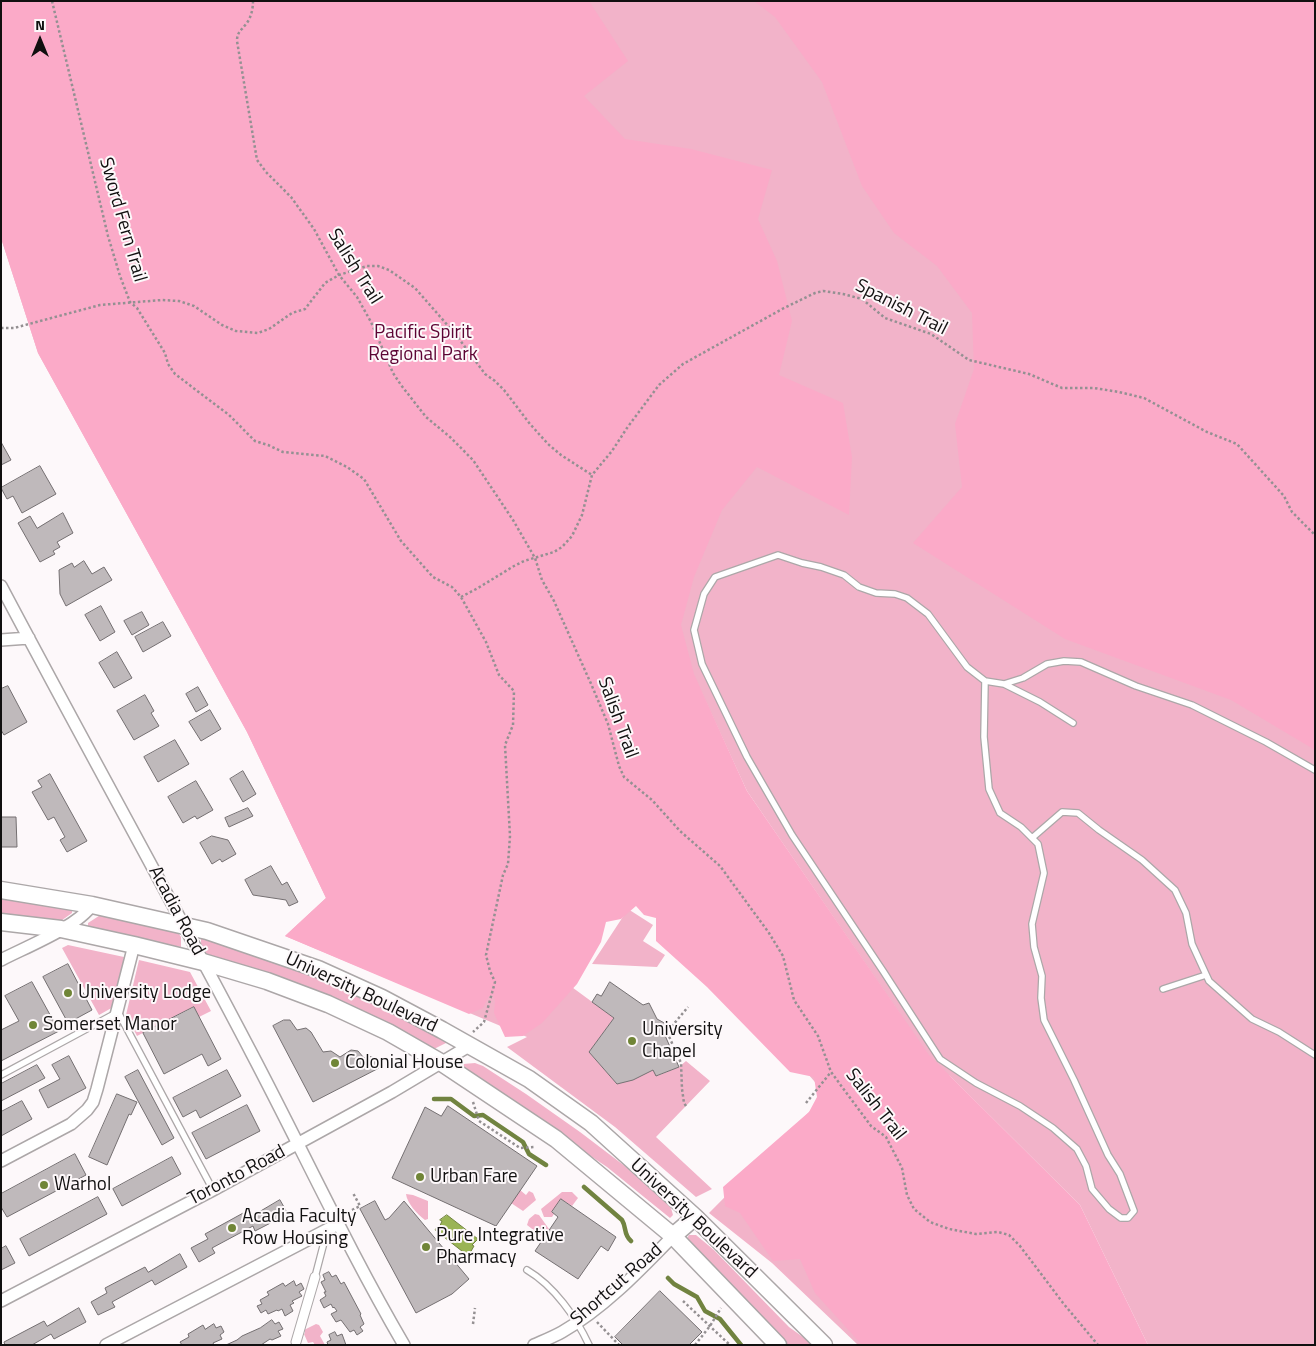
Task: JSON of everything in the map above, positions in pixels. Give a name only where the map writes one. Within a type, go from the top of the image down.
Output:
[{"type":"main road","name":"University Boulevard","points":[[1,890],[92,905],[184,925],[251,945],[318,970],[468,1039],[591,1123],[695,1217],[824,1345]]},
{"type":"main road","name":"University Boulevard","points":[[1,922],[61,929],[134,944],[203,962],[267,981],[328,1004],[388,1032],[442,1063],[556,1139],[672,1236],[778,1345]]},
{"type":"main road","points":[[672,1236],[695,1217]]},
{"type":"street","name":"Acadia Road","points":[[1,586],[184,925],[298,1143],[333,1226],[404,1345]]},
{"type":"street","points":[[1,640],[29,638]]},
{"type":"street","points":[[1,960],[61,929],[88,911],[92,905]]},
{"type":"street","points":[[1,1161],[71,1124],[93,1102],[118,1012],[134,944]]},
{"type":"street","name":"Toronto Road","points":[[1,1300],[213,1190],[442,1063],[468,1039]]},
{"type":"street","points":[[106,1345],[333,1226]]},
{"type":"street","name":"Shortcut Road","points":[[534,1345],[561,1333],[589,1314],[672,1236]]},
{"type":"street","points":[[295,1344],[315,1277]]},
{"type":"lane","points":[[985,680],[984,737],[989,789],[1000,812],[1021,827],[1038,844],[1044,873],[1032,924],[1034,947],[1042,976],[1041,998],[1044,1020],[1108,1155],[1120,1174],[1134,1210],[1128,1218],[1121,1218],[1109,1209],[1092,1189],[1086,1166],[1077,1149],[1053,1128],[1020,1106],[976,1083],[940,1059],[792,835],[747,757],[702,664],[694,630],[697,615],[704,594],[715,577],[778,556],[821,567],[844,575],[859,587],[876,593],[895,594],[907,598],[928,614],[967,667],[985,680],[1004,684],[1040,702],[1073,723]]},
{"type":"lane","points":[[1004,684],[1023,678],[1047,664],[1064,661],[1081,662],[1136,686],[1192,705],[1266,742],[1315,770]]},
{"type":"lane","points":[[1032,838],[1062,812],[1078,812],[1099,830],[1142,860],[1175,890],[1186,913],[1192,944],[1209,981],[1252,1019],[1279,1032],[1315,1055]]},
{"type":"lane","points":[[1163,989],[1206,975]]},
{"type":"lane","points":[[1,1075],[118,1012],[213,1190]]},
{"type":"lane","points":[[315,1277],[333,1226]]},
{"type":"lane","points":[[527,1270],[539,1277],[578,1322],[589,1345]]},
{"type":"path","name":"Sword Fern Trail","points":[[52,1],[108,236],[120,276],[130,302],[137,308],[165,353],[168,364],[175,374],[229,415],[255,441],[268,444],[283,452],[325,456],[347,467],[364,480],[401,541],[433,577],[452,586],[461,597],[486,642],[499,675],[514,691],[513,725],[505,745],[510,836],[508,864],[503,875],[486,955],[490,971],[496,982],[484,1022],[468,1039]]},
{"type":"path","name":"Salish Trail","points":[[253,1],[253,8],[247,23],[239,31],[237,42],[257,160],[266,172],[284,188],[314,229],[339,274],[362,305],[393,373],[401,385],[426,417],[450,437],[472,460],[513,520],[534,558],[542,580],[554,601],[608,724],[619,766],[624,777],[652,800],[680,831],[720,866],[769,933],[783,956],[794,1000],[818,1036],[831,1072],[872,1126],[886,1137],[902,1168],[907,1196],[914,1209],[930,1222],[949,1229],[976,1234],[998,1232],[1009,1235],[1020,1246],[1098,1345]]},
{"type":"path","points":[[1,328],[14,328],[100,305],[162,300],[179,301],[194,306],[222,325],[236,331],[258,333],[269,329],[292,313],[305,309],[324,284],[339,274],[367,266],[378,266],[390,270],[415,288],[485,374],[496,381],[548,444],[592,475]]},
{"type":"path","name":"Spanish Trail","points":[[461,597],[514,566],[554,552],[562,547],[572,536],[582,515],[592,475],[612,451],[659,386],[684,364],[784,308],[818,292],[850,295],[862,300],[885,318],[927,332],[975,362],[1000,366],[1029,374],[1062,388],[1094,388],[1144,398],[1207,432],[1237,444],[1284,496],[1292,512],[1315,536]]},
{"type":"path","points":[[686,1106],[683,1096],[681,1064],[666,1032],[688,1007]]},
{"type":"path","points":[[806,1103],[831,1072]]},
{"type":"path","points":[[472,1100],[479,1121],[520,1148],[535,1147]]},
{"type":"path","points":[[352,1210],[360,1206],[353,1193]]},
{"type":"path","points":[[683,1301],[711,1325],[730,1345]]},
{"type":"path","points":[[473,1324],[475,1308]]},
{"type":"path","points":[[695,1345],[711,1325],[721,1308]]},
{"type":"path","points":[[589,1314],[620,1345]]},
{"type":"green space","name":"Pacific Spirit Regional Park","points":[[1,1],[1315,1],[1315,1345],[1148,1345],[1080,1205],[949,1075],[1147,1345],[858,1345],[772,1263],[709,1213],[826,1095],[656,896],[626,890],[565,982],[614,1018],[589,1052],[617,1084],[633,1080],[653,1070],[657,1076],[679,1067],[686,1061],[710,1081],[656,1137],[712,1189],[696,1197],[615,1127],[507,1047],[527,1037],[285,936],[326,898],[247,732],[38,353],[1,238]],"holes":[[[701,691],[747,791],[900,1014],[761,840]]]},
{"type":"green space","name":"Pacific Spirit Regional Park","points":[[1,1],[589,1],[628,61],[584,96],[625,139],[691,149],[772,170],[758,219],[777,261],[792,321],[779,375],[843,403],[852,457],[849,515],[757,467],[722,510],[694,577],[681,625],[694,674],[747,791],[929,1055],[1080,1205],[1148,1345],[862,1345],[815,1293],[800,1259],[773,1261],[740,1213],[725,1206],[723,1187],[809,1112],[817,1097],[814,1077],[790,1072],[707,987],[656,941],[656,918],[644,915],[636,906],[621,919],[606,922],[601,942],[577,984],[542,1023],[523,1036],[505,1037],[494,1013],[495,1001],[493,995],[489,996],[483,1008],[469,1014],[285,936],[326,898],[247,732],[38,353],[1,238]]},
{"type":"green space","points":[[754,1],[1315,1],[1315,750],[1231,700],[1065,639],[913,543],[962,487],[955,424],[974,369],[972,313],[937,266],[894,233],[862,186],[822,82],[775,17]]},
{"type":"green space","points":[[1,896],[72,909],[72,913],[58,923],[1,917]]},
{"type":"green space","points":[[628,909],[653,925],[643,941],[665,955],[657,967],[592,964]]},
{"type":"green space","points":[[105,912],[175,928],[181,937],[181,947],[90,929],[88,923]]},
{"type":"green space","points":[[201,937],[319,975],[447,1039],[446,1043],[430,1051],[209,958],[201,945]]},
{"type":"green space","points":[[68,945],[124,957],[115,1006],[99,1015],[62,948]]},
{"type":"green space","points":[[139,960],[190,972],[211,1011],[199,1017],[193,1007],[137,1036],[126,1015]]},
{"type":"green space","points":[[475,1063],[483,1066],[526,1094],[659,1192],[671,1208],[673,1215],[670,1218],[607,1167],[463,1070],[463,1064]]},
{"type":"green space","points":[[520,1190],[526,1195],[529,1191],[533,1193],[536,1200],[523,1211],[511,1203]]},
{"type":"green space","points":[[562,1192],[572,1192],[578,1198],[572,1206],[561,1199],[552,1212],[554,1214],[552,1217],[544,1217],[541,1209]]},
{"type":"green space","points":[[406,1194],[428,1201],[428,1219],[425,1220],[416,1212],[410,1205]]},
{"type":"green space","points":[[535,1214],[539,1215],[549,1229],[544,1238],[527,1225],[529,1219]]},
{"type":"green space","points":[[689,1235],[696,1235],[714,1250],[789,1327],[814,1345],[787,1345],[686,1240]]},
{"type":"green space","points":[[316,1324],[319,1325],[323,1332],[320,1336],[325,1345],[315,1345],[313,1342],[308,1343],[304,1334],[304,1330]]},
{"type":"shaded area","points":[[447,1215],[478,1239],[472,1245],[474,1246],[467,1255],[435,1230],[437,1227],[439,1228],[442,1221],[440,1220]]},
{"type":"building","points":[[1,442],[11,460],[1,465]]},
{"type":"building","points":[[40,466],[56,494],[22,513],[13,496],[7,499],[1,488]]},
{"type":"building","points":[[63,513],[73,533],[57,542],[60,547],[53,551],[55,554],[40,562],[18,523],[30,516],[37,528]]},
{"type":"building","points":[[84,561],[92,574],[104,567],[112,580],[66,606],[60,594],[59,570],[72,563],[74,567]]},
{"type":"building","points":[[101,606],[115,632],[100,641],[85,615]]},
{"type":"building","points":[[142,612],[149,625],[132,635],[124,621]]},
{"type":"building","points":[[163,622],[171,636],[143,652],[135,637]]},
{"type":"building","points":[[117,652],[132,678],[114,688],[99,663]]},
{"type":"building","points":[[8,686],[27,722],[4,735],[1,730],[1,689]]},
{"type":"building","points":[[198,687],[208,705],[196,712],[186,694]]},
{"type":"building","points":[[145,695],[154,711],[151,713],[159,726],[134,740],[117,711]]},
{"type":"building","points":[[210,710],[221,729],[201,741],[189,722]]},
{"type":"building","points":[[175,740],[189,764],[158,782],[144,757]]},
{"type":"building","points":[[243,771],[256,794],[243,802],[230,779]]},
{"type":"building","points":[[50,774],[87,841],[67,852],[60,840],[65,837],[54,817],[48,820],[32,792],[42,787],[38,781]]},
{"type":"building","points":[[196,781],[213,810],[197,819],[195,816],[183,823],[168,797]]},
{"type":"building","points":[[248,808],[253,816],[229,827],[225,818]]},
{"type":"building","points":[[1,817],[16,817],[17,847],[1,847]]},
{"type":"building","points":[[212,836],[228,840],[236,854],[222,862],[220,859],[212,864],[200,843]]},
{"type":"building","points":[[271,866],[282,885],[287,882],[298,902],[289,906],[286,900],[253,895],[245,880]]},
{"type":"building","name":"University Lodge","points":[[68,964],[92,1010],[68,1023],[43,977]]},
{"type":"building","name":"Somerset Manor","points":[[32,982],[59,1031],[1,1061],[1,1030],[19,1021],[5,996]]},
{"type":"building","name":"University Chapel","points":[[610,982],[643,1005],[649,1003],[657,1019],[668,1025],[663,1031],[679,1067],[656,1076],[653,1070],[633,1080],[617,1084],[589,1052],[614,1018],[592,1002],[597,994],[601,996]]},
{"type":"building","points":[[194,1007],[221,1059],[208,1066],[202,1054],[164,1074],[143,1033]]},
{"type":"building","name":"Colonial House","points":[[284,1020],[290,1020],[297,1030],[306,1028],[311,1032],[323,1052],[331,1051],[340,1057],[351,1050],[358,1051],[364,1058],[369,1056],[374,1058],[379,1068],[313,1102],[273,1026]]},
{"type":"building","points":[[69,1056],[86,1088],[48,1108],[39,1090],[60,1079],[52,1065]]},
{"type":"building","points":[[37,1065],[45,1078],[1,1101],[1,1084]]},
{"type":"building","points":[[138,1070],[174,1138],[162,1145],[125,1077]]},
{"type":"building","points":[[227,1070],[241,1096],[200,1118],[196,1110],[183,1117],[173,1098]]},
{"type":"building","points":[[117,1094],[137,1102],[131,1115],[129,1114],[107,1165],[89,1157]]},
{"type":"building","points":[[22,1101],[32,1119],[1,1136],[1,1112]]},
{"type":"building","points":[[247,1105],[260,1131],[206,1159],[192,1133]]},
{"type":"building","points":[[448,1106],[537,1166],[496,1226],[392,1178],[425,1107],[441,1116]]},
{"type":"building","name":"Warhol","points":[[75,1154],[86,1175],[7,1217],[1,1207],[1,1194]]},
{"type":"building","points":[[172,1157],[181,1174],[122,1206],[113,1189]]},
{"type":"building","points":[[98,1197],[107,1214],[29,1256],[20,1239]]},
{"type":"building","points":[[561,1199],[616,1237],[608,1251],[601,1246],[578,1279],[535,1251],[558,1217],[552,1212]]},
{"type":"building","name":"Acadia Faculty Row Housing","points":[[280,1200],[288,1214],[255,1231],[253,1226],[212,1248],[215,1253],[199,1262],[191,1248],[208,1239],[205,1234],[245,1212],[248,1218]]},
{"type":"building","points":[[375,1201],[385,1220],[404,1201],[469,1279],[452,1294],[416,1313],[360,1209]]},
{"type":"building","points":[[6,1246],[15,1263],[1,1270],[1,1249]]},
{"type":"building","points":[[180,1254],[187,1267],[155,1285],[152,1280],[112,1302],[115,1307],[98,1315],[91,1302],[107,1293],[105,1288],[145,1267],[148,1272]]},
{"type":"building","points":[[329,1272],[332,1277],[336,1275],[341,1284],[344,1282],[361,1314],[364,1324],[360,1327],[363,1331],[357,1335],[354,1330],[350,1332],[341,1320],[336,1322],[331,1314],[337,1311],[331,1304],[324,1308],[320,1300],[326,1296],[321,1282],[325,1280],[323,1275]]},
{"type":"building","points":[[294,1281],[296,1286],[301,1283],[304,1289],[299,1292],[302,1296],[292,1301],[294,1303],[290,1305],[293,1311],[285,1316],[282,1309],[268,1314],[266,1310],[261,1313],[257,1306],[262,1304],[260,1300],[269,1295],[267,1292],[283,1283],[285,1286]]},
{"type":"building","points":[[660,1291],[702,1332],[689,1345],[623,1345],[615,1337]]},
{"type":"building","points":[[79,1308],[86,1322],[54,1339],[51,1334],[32,1345],[5,1345],[4,1342],[44,1321],[47,1326]]},
{"type":"building","points":[[272,1320],[275,1324],[279,1322],[283,1329],[278,1331],[281,1336],[270,1339],[261,1345],[226,1345],[260,1328]]},
{"type":"building","points":[[214,1324],[216,1328],[221,1326],[224,1332],[220,1335],[222,1339],[213,1343],[214,1345],[182,1345],[180,1342],[189,1337],[188,1334],[203,1325],[205,1329]]},
{"type":"building","points":[[335,1332],[337,1336],[342,1334],[346,1345],[328,1345],[327,1342],[331,1340],[329,1335]]},
{"type":"waterway","points":[[434,1099],[451,1099],[474,1116],[483,1115],[523,1142],[529,1154],[546,1165]]},
{"type":"waterway","points":[[584,1187],[622,1220],[627,1236],[631,1241]]},
{"type":"waterway","points":[[668,1278],[674,1284],[697,1297],[705,1311],[720,1319],[741,1345]]},
{"type":"place","name":"University Lodge","points":[[68,993]]},
{"type":"place","name":"Somerset Manor","points":[[33,1025]]},
{"type":"place","name":"University Chapel","points":[[632,1041]]},
{"type":"place","name":"Colonial House","points":[[335,1063]]},
{"type":"place","name":"Urban Fare","points":[[420,1177]]},
{"type":"place","name":"Warhol","points":[[44,1185]]},
{"type":"place","name":"Acadia Faculty Row Housing","points":[[232,1228]]},
{"type":"place","name":"Pure Integrative Pharmacy","points":[[426,1247]]}]
